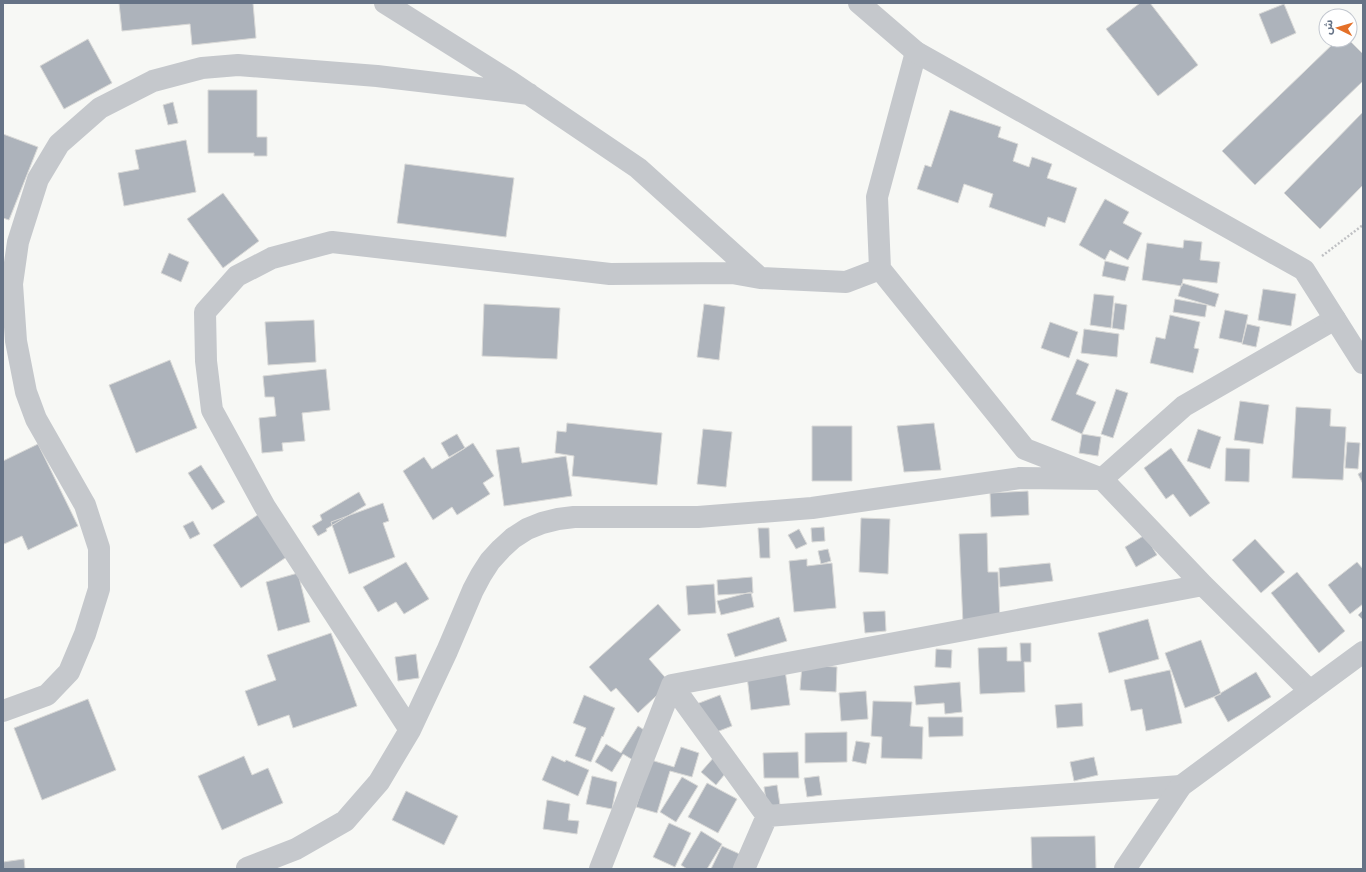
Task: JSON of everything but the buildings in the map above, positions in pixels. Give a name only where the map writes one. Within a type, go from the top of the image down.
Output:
[{"type":"street","points":[[385,3],[529,94],[638,168],[760,278]]},
{"type":"street","points":[[859,3],[916,52],[1304,270],[1363,363]]},
{"type":"street","points":[[916,52],[877,197],[880,269],[1025,448],[1102,479],[1203,585],[1310,691]]},
{"type":"street","points":[[3,711],[47,695],[68,672],[85,634],[99,589],[99,548],[85,505],[36,420],[26,392],[16,341],[12,284],[18,242],[38,179],[59,144],[100,108],[153,81],[202,68],[238,65],[377,76],[529,94]]},
{"type":"street","points":[[410,730],[265,507],[212,410],[206,361],[205,312],[237,276],[272,258],[332,242],[610,274],[732,273],[760,278],[846,282],[880,269]]},
{"type":"street","points":[[247,868],[296,849],[344,821],[379,782],[410,730],[447,651],[480,575],[501,549],[513,538],[527,529],[558,518],[698,517],[812,508],[1020,478],[1102,479],[1184,406],[1335,319]]},
{"type":"street","points":[[672,685],[1203,585]]},
{"type":"street","points":[[1125,869],[1181,786],[1363,652]]},
{"type":"street","points":[[672,685],[767,816]]},
{"type":"street","points":[[600,869],[672,685]]},
{"type":"street","points":[[767,816],[1181,786]]},
{"type":"street","points":[[744,869],[767,816]]},
{"type":"path","points":[[1304,270],[1363,225]]}]
